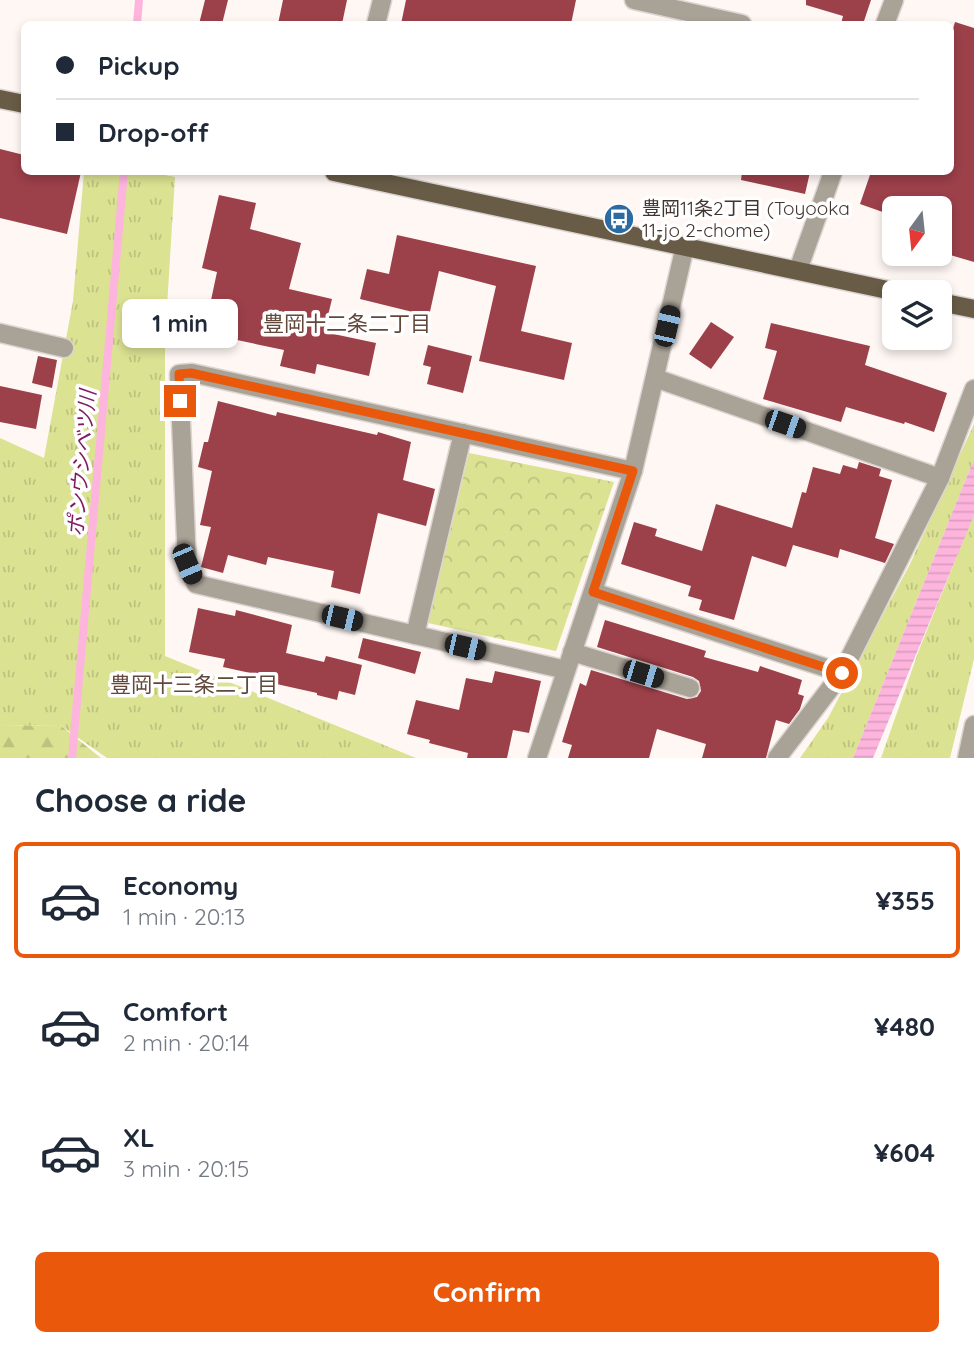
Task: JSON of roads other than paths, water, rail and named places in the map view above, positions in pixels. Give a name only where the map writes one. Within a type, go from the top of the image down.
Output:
[{"type":"main road","points":[[0,99],[21,103]]},
{"type":"main road","points":[[354,175],[882,289]]},
{"type":"main road","points":[[952,304],[974,309]]},
{"type":"street","points":[[377,21],[382,0]]},
{"type":"street","points":[[634,0],[728,21]]},
{"type":"street","points":[[886,21],[894,0]]},
{"type":"street","points":[[798,270],[832,175]]},
{"type":"street","points":[[537,758],[633,471],[685,246]]},
{"type":"street","points":[[0,333],[64,348]]},
{"type":"street","points":[[566,670],[195,584],[187,564],[179,374],[191,373],[633,471]]},
{"type":"street","points":[[655,379],[940,478]]},
{"type":"street","points":[[777,758],[842,673],[940,478],[974,389]]},
{"type":"street","points":[[415,635],[463,433]]},
{"type":"street","points":[[593,592],[842,673]]},
{"type":"street","points":[[572,652],[690,688]]},
{"type":"street","points":[[967,758],[974,725]]},
{"type":"waterway","name":"ポンウシベツ川","points":[[137,21],[139,0]]},
{"type":"waterway","name":"ポンウシベツ川","points":[[72,758],[124,175]]},
{"type":"place","name":"豊岡11条2丁目 (Toyooka 11-jo 2-chome)","points":[[619,219]]},
{"type":"district","name":"豊岡十二条二丁目","points":[[347,323]]},
{"type":"district","name":"豊岡十三条二丁目","points":[[194,684]]}]
